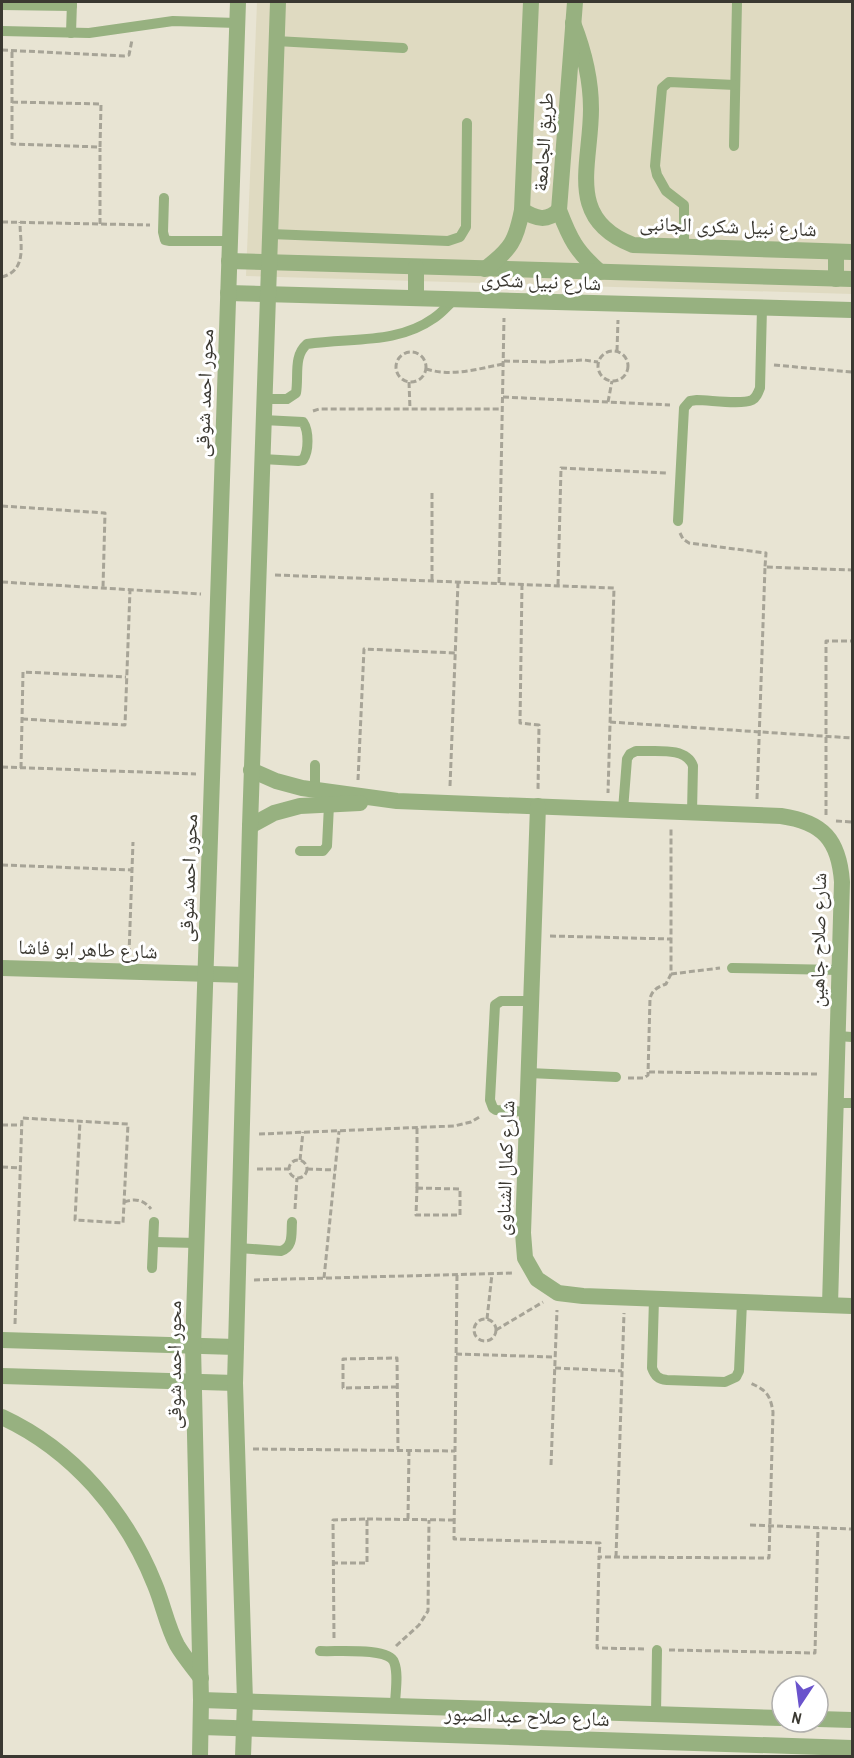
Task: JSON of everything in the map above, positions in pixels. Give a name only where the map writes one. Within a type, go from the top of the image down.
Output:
[{"type":"street","name":"محور احمد شوقى","points":[[200,1756],[201,1678],[193,1346],[238,2]]},
{"type":"street","points":[[243,1756],[245,1701],[235,1383],[237,1281],[278,2]]},
{"type":"street","name":"طريق الجامعة","points":[[485,269],[504,254],[513,241],[517,234],[522,210],[531,2]]},
{"type":"street","name":"طريق الجامعة","points":[[574,2],[560,210],[568,234],[582,256],[600,272]]},
{"type":"street","name":"شارع نبيل شكرى الجانبى","points":[[572,22],[584,57],[590,92],[586,196],[592,213],[602,228],[616,239],[633,245],[844,252]]},
{"type":"street","points":[[522,210],[539,219],[547,218],[560,210]]},
{"type":"street","points":[[844,252],[844,279]]},
{"type":"street","name":"شارع نبيل شكرى","points":[[229,261],[844,279]]},
{"type":"street","points":[[416,267],[416,298]]},
{"type":"street","name":"شارع نبيل شكرى","points":[[228,293],[852,310]]},
{"type":"street","name":"شارع صلاح جاهين","points":[[252,770],[276,781],[397,801]]},
{"type":"street","name":"شارع صلاح جاهين","points":[[250,826],[274,813],[300,806],[397,801],[756,815],[801,819],[819,828],[833,843],[840,862],[842,882],[839,970],[845,1036],[836,1074],[844,1103],[830,1305]]},
{"type":"street","name":"شارع كمال الشناوى","points":[[538,806],[523,1233],[525,1258],[537,1279],[558,1293]]},
{"type":"street","name":"شارع طاهر ابو فاشا","points":[[2,968],[246,975]]},
{"type":"street","points":[[558,1293],[625,1298],[852,1306]]},
{"type":"street","points":[[8,1341],[236,1347]]},
{"type":"street","points":[[2,1376],[235,1383]]},
{"type":"street","points":[[2,1417],[54,1448],[86,1476],[114,1509],[137,1545],[155,1584],[177,1644],[201,1678]]},
{"type":"street","name":"شارع صلاح عبد الصبور","points":[[201,1700],[770,1718]]},
{"type":"street","points":[[830,1719],[852,1719]]},
{"type":"street","name":"شارع صلاح عبد الصبور","points":[[201,1727],[713,1750],[852,1748]]},
{"type":"lane","points":[[734,146],[737,2]]},
{"type":"lane","points":[[2,5],[72,4],[71,33]]},
{"type":"lane","points":[[2,31],[71,33],[109,31],[173,21],[237,23]]},
{"type":"lane","points":[[276,41],[403,48]]},
{"type":"lane","points":[[684,247],[684,205],[666,191],[655,166],[662,88],[669,82],[735,85]]},
{"type":"lane","points":[[270,234],[454,240],[460,237],[466,227],[467,123]]},
{"type":"lane","points":[[164,198],[165,240],[230,241]]},
{"type":"lane","points":[[264,399],[287,399],[296,393],[298,357],[301,349],[308,344],[385,339],[411,331],[435,318],[455,299]]},
{"type":"lane","points":[[678,521],[684,408],[690,401],[751,401],[757,396],[760,388],[762,308]]},
{"type":"lane","points":[[262,459],[303,460],[306,452],[307,430],[303,422],[263,420]]},
{"type":"lane","points":[[615,809],[627,759],[636,751],[681,753],[691,760],[693,766],[692,812]]},
{"type":"lane","points":[[315,765],[315,789]]},
{"type":"lane","points":[[300,852],[323,851],[327,846],[329,805]]},
{"type":"lane","points":[[732,968],[839,970]]},
{"type":"lane","points":[[528,1112],[496,1110],[490,1100],[495,1005],[501,1001],[531,1001]]},
{"type":"lane","points":[[529,1073],[616,1077]]},
{"type":"lane","points":[[152,1269],[154,1221]]},
{"type":"lane","points":[[238,1248],[281,1251],[286,1249],[290,1245],[292,1222]]},
{"type":"lane","points":[[154,1242],[197,1243]]},
{"type":"lane","points":[[654,1299],[652,1368],[654,1375],[667,1380],[725,1382],[736,1377],[739,1371],[741,1302]]},
{"type":"lane","points":[[656,1714],[657,1650]]},
{"type":"lane","points":[[320,1651],[386,1654],[392,1658],[395,1665],[396,1706]]},
{"type":"path","points":[[2,50],[129,55],[132,26]]},
{"type":"path","points":[[12,51],[12,144],[100,147]]},
{"type":"path","points":[[12,102],[101,104],[100,224]]},
{"type":"path","points":[[2,222],[164,225]]},
{"type":"path","points":[[2,277],[15,272],[20,263],[20,222]]},
{"type":"path","points":[[500,584],[505,300]]},
{"type":"path","points":[[617,351],[618,304]]},
{"type":"path","points":[[612,350],[617,351],[626,358],[628,368],[622,378],[612,381],[602,377],[598,362],[603,354],[612,350]]},
{"type":"path","points":[[412,352],[418,354],[425,363],[426,369],[420,379],[409,382],[403,380],[396,371],[397,360],[401,355],[412,352]]},
{"type":"path","points":[[426,369],[438,373],[455,374],[503,362],[578,360],[598,362]]},
{"type":"path","points":[[760,364],[852,372]]},
{"type":"path","points":[[608,402],[612,381]]},
{"type":"path","points":[[409,382],[411,409]]},
{"type":"path","points":[[503,398],[655,404],[684,408]]},
{"type":"path","points":[[303,422],[310,412],[319,409],[502,409]]},
{"type":"path","points":[[558,585],[561,468],[680,474]]},
{"type":"path","points":[[432,492],[432,581]]},
{"type":"path","points":[[2,506],[105,513],[103,588]]},
{"type":"path","points":[[678,521],[683,539],[688,543],[766,553],[756,815]]},
{"type":"path","points":[[765,567],[852,570]]},
{"type":"path","points":[[258,575],[614,588],[610,722],[615,809]]},
{"type":"path","points":[[2,582],[218,595]]},
{"type":"path","points":[[450,803],[458,582]]},
{"type":"path","points":[[522,584],[520,723],[539,725],[538,806]]},
{"type":"path","points":[[22,719],[125,725],[130,590]]},
{"type":"path","points":[[826,820],[826,641],[852,641]]},
{"type":"path","points":[[357,795],[364,649],[455,653]]},
{"type":"path","points":[[21,768],[23,672],[127,677]]},
{"type":"path","points":[[610,722],[852,738]]},
{"type":"path","points":[[2,767],[213,774]]},
{"type":"path","points":[[616,1077],[644,1078],[648,1075],[650,999],[657,988],[666,984],[671,974],[671,812]]},
{"type":"path","points":[[128,971],[133,842]]},
{"type":"path","points":[[2,865],[132,870]]},
{"type":"path","points":[[534,936],[671,939]]},
{"type":"path","points":[[671,974],[699,969],[732,968]]},
{"type":"path","points":[[649,1072],[836,1074]]},
{"type":"path","points":[[241,1135],[454,1126],[471,1122],[493,1108]]},
{"type":"path","points":[[8,1341],[22,1118],[80,1121],[128,1124],[123,1223],[75,1220],[80,1121]]},
{"type":"path","points":[[2,1125],[21,1125]]},
{"type":"path","points":[[417,1128],[416,1215],[460,1215],[460,1189],[417,1188]]},
{"type":"path","points":[[324,1278],[339,1131]]},
{"type":"path","points":[[300,1160],[303,1132]]},
{"type":"path","points":[[300,1160],[307,1169]]},
{"type":"path","points":[[300,1160],[292,1162],[289,1170],[291,1176],[297,1178],[304,1176],[307,1169]]},
{"type":"path","points":[[2,1167],[20,1168]]},
{"type":"path","points":[[240,1169],[289,1170]]},
{"type":"path","points":[[307,1169],[335,1170]]},
{"type":"path","points":[[292,1222],[297,1178]]},
{"type":"path","points":[[124,1202],[142,1201],[151,1209],[154,1221]]},
{"type":"path","points":[[237,1281],[534,1273]]},
{"type":"path","points":[[487,1320],[492,1274]]},
{"type":"path","points":[[457,1275],[454,1539],[600,1543],[597,1648],[815,1653],[818,1528]]},
{"type":"path","points":[[496,1330],[492,1322],[482,1319],[473,1330],[478,1339],[487,1341],[495,1335],[496,1330],[558,1293]]},
{"type":"path","points":[[550,1465],[558,1293]]},
{"type":"path","points":[[616,1557],[625,1298]]},
{"type":"path","points":[[456,1354],[555,1358]]},
{"type":"path","points":[[397,1388],[344,1388],[343,1359],[397,1358],[398,1450]]},
{"type":"path","points":[[555,1368],[622,1371]]},
{"type":"path","points":[[599,1557],[769,1558],[773,1412],[771,1400],[764,1389],[736,1377]]},
{"type":"path","points":[[237,1448],[455,1451]]},
{"type":"path","points":[[408,1520],[409,1450]]},
{"type":"path","points":[[333,1652],[333,1520],[454,1520]]},
{"type":"path","points":[[334,1563],[367,1563],[367,1520]]},
{"type":"path","points":[[386,1654],[418,1625],[428,1611],[429,1520]]},
{"type":"path","points":[[750,1525],[852,1529]]},
{"type":"shaded area","points":[[257,2],[852,2],[852,294],[246,276]]}]
